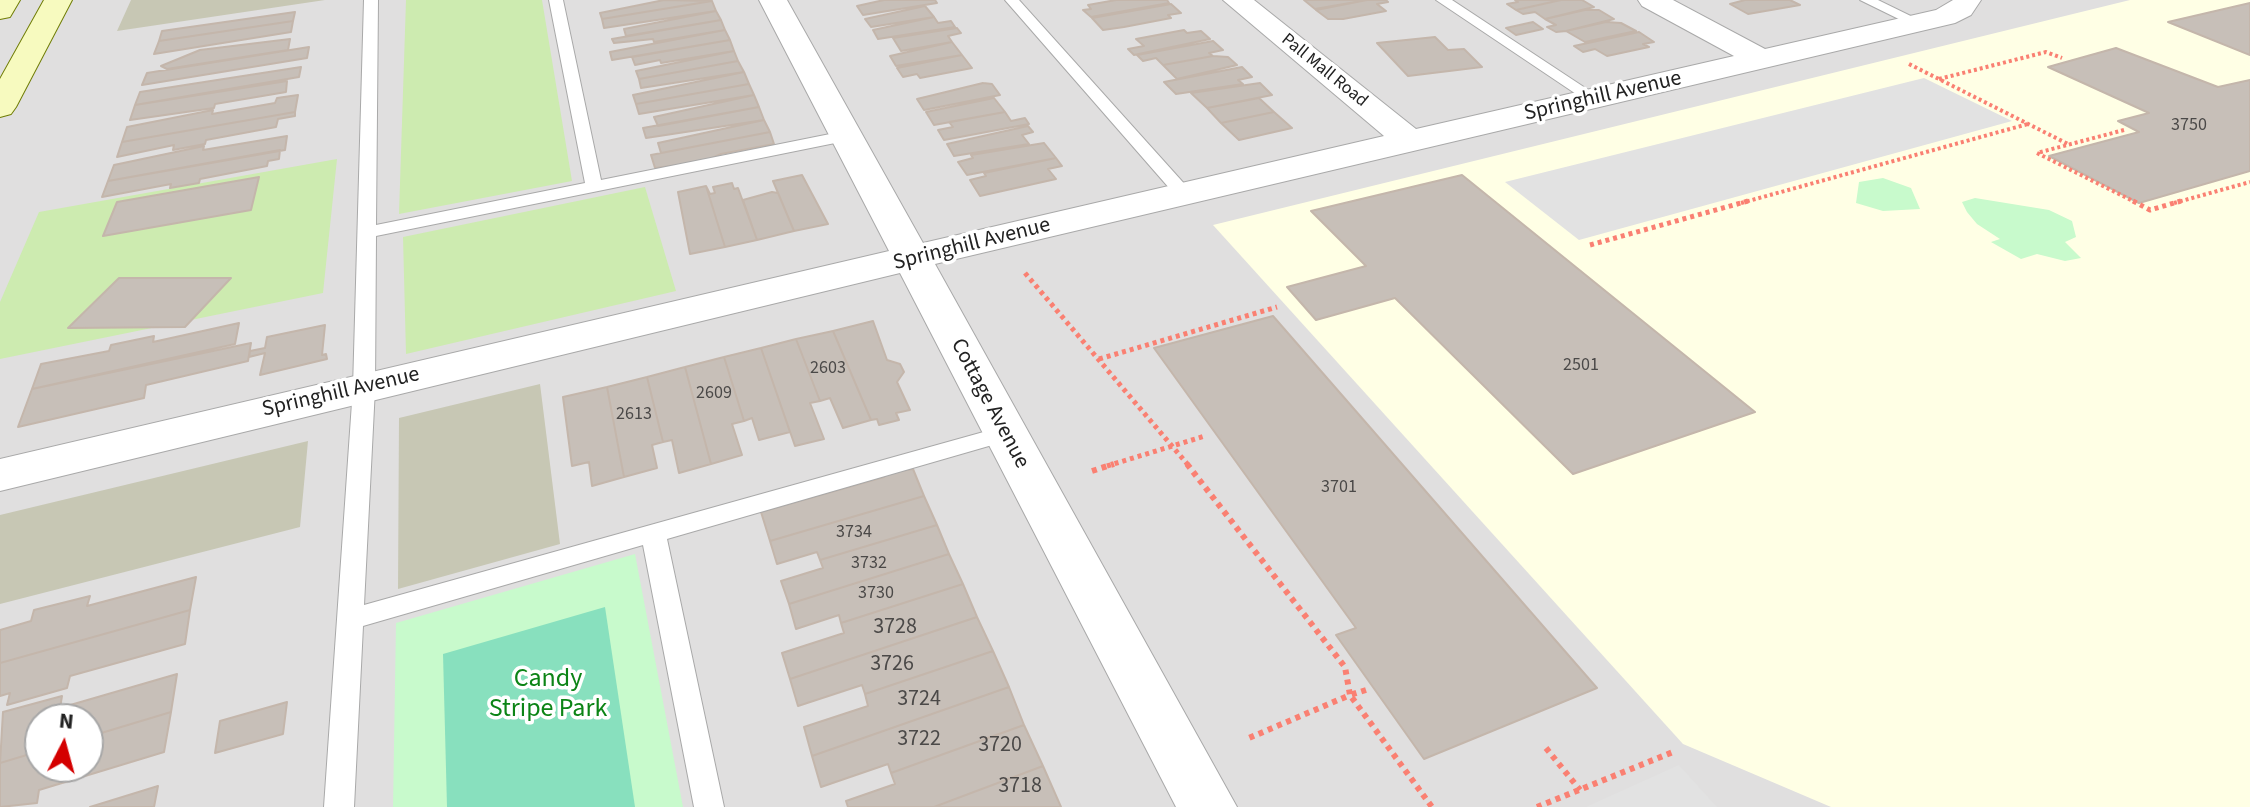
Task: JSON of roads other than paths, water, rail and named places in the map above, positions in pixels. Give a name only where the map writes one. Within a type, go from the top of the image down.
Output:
[{"type":"main road","points":[[0,11],[6,0]]},
{"type":"main road","points":[[0,107],[58,0]]},
{"type":"street","name":"Cottage Avenue","points":[[773,0],[1207,807]]},
{"type":"street","name":"Pall Mall Road","points":[[1237,0],[1411,142]]},
{"type":"street","points":[[1652,0],[1761,59]]},
{"type":"street","name":"Springhill Avenue","points":[[0,475],[912,261],[1183,193],[1594,99],[1943,13]]},
{"type":"lane","points":[[339,807],[364,388],[371,0]]},
{"type":"lane","points":[[556,0],[594,186]]},
{"type":"lane","points":[[1012,0],[1183,193]]},
{"type":"lane","points":[[1443,0],[1594,99]]},
{"type":"lane","points":[[1867,0],[1943,13]]},
{"type":"lane","points":[[367,232],[845,136]]},
{"type":"lane","points":[[350,619],[1005,434]]},
{"type":"lane","points":[[653,533],[709,807]]},
{"type":"park label","name":"Candy Stripe Park","points":[[548,695]]}]
